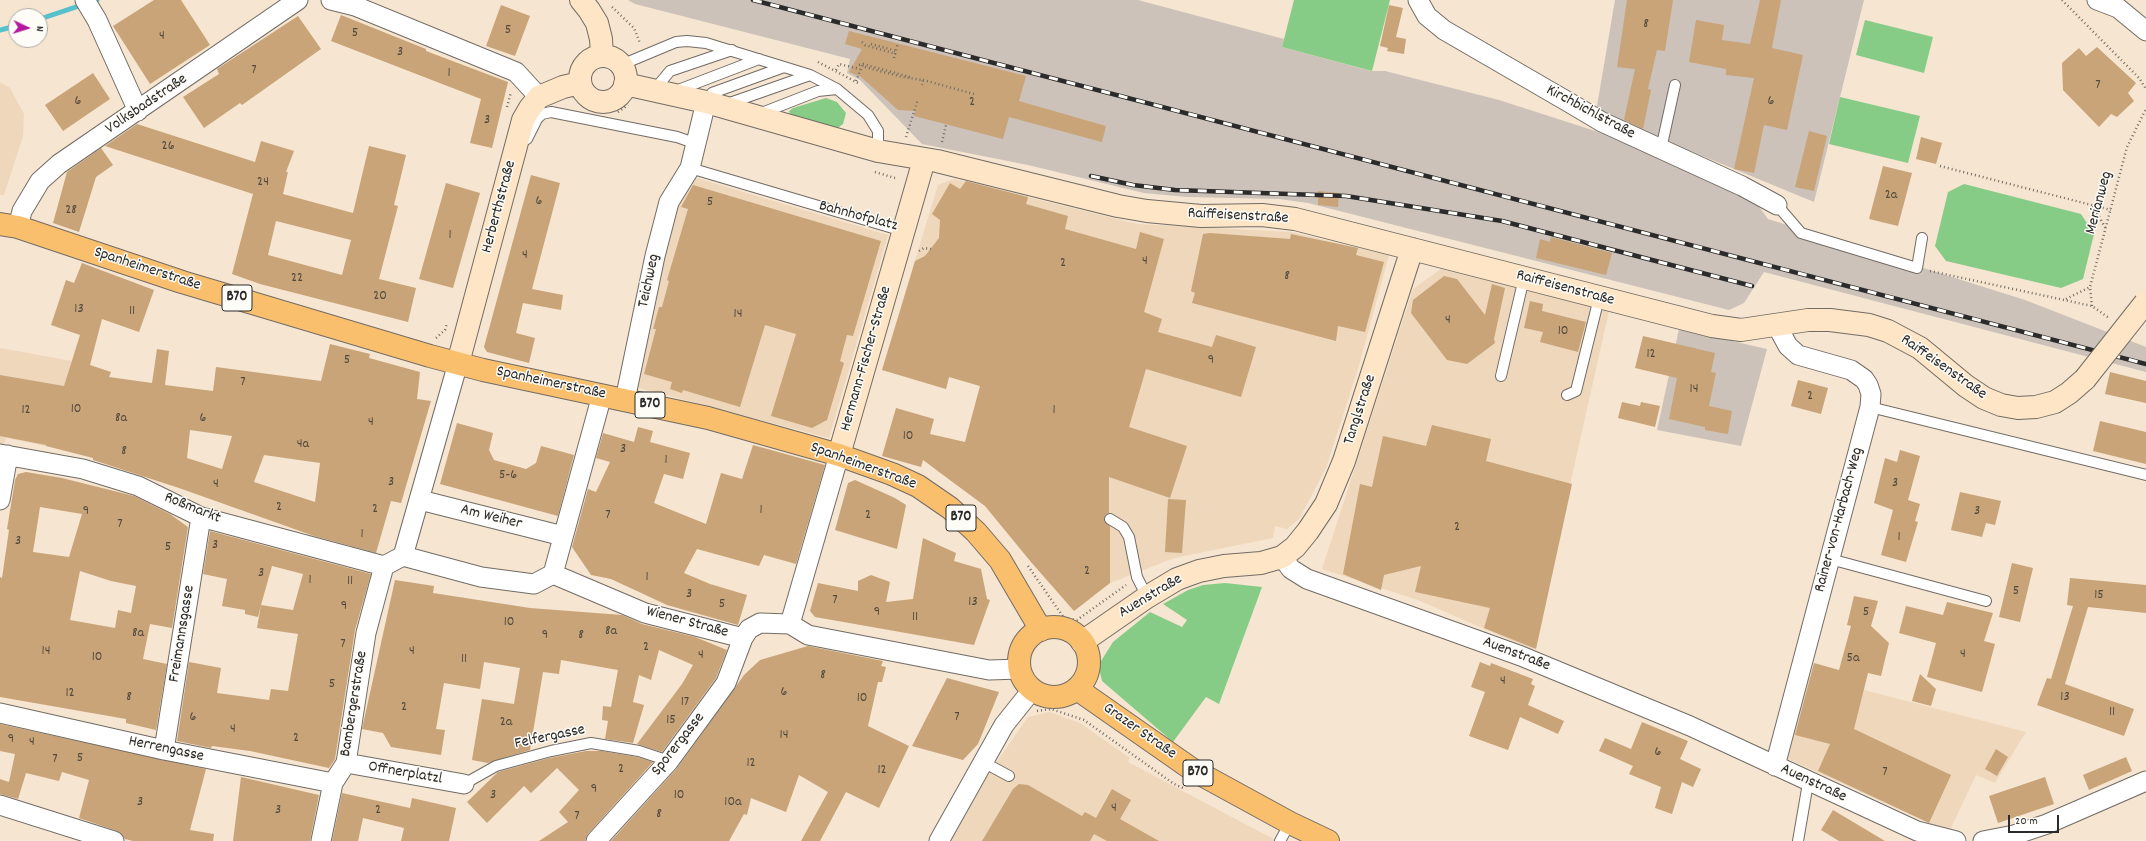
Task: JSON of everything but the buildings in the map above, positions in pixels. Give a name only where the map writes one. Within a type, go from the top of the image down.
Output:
[{"type":"main road","name":"Spanheimerstraße","points":[[9,225],[182,282],[458,363],[708,418],[839,455],[892,474],[918,486],[950,508],[976,532],[1000,560],[1041,630]]},
{"type":"main road","points":[[1052,628],[1064,629],[1074,634],[1082,642],[1088,653],[1089,666],[1085,679],[1078,689],[1067,695],[1055,698],[1043,696],[1032,690],[1024,680],[1020,669],[1020,657],[1024,646],[1031,636],[1041,630],[1052,628]]},
{"type":"main road","name":"Grazer Straße","points":[[1078,689],[1193,770],[1285,832],[1328,841]]},
{"type":"street","points":[[85,0],[97,20],[138,111]]},
{"type":"street","name":"Volksbadstraße","points":[[9,225],[22,211],[40,181],[59,164],[298,0]]},
{"type":"street","points":[[331,0],[353,3],[516,72],[539,97],[563,87],[580,83]]},
{"type":"street","points":[[580,0],[589,10],[597,23],[601,39],[620,77],[620,94],[605,102],[594,100],[584,93],[580,83],[580,76],[585,65],[595,57],[620,77],[663,91],[878,151],[924,160]]},
{"type":"street","name":"Kirchbichlstraße","points":[[1418,0],[1427,16],[1444,30],[1602,122],[1742,186],[1777,205]]},
{"type":"street","points":[[2097,0],[2118,8],[2146,31]]},
{"type":"street","name":"Herberthstraße","points":[[458,363],[523,120],[539,97]]},
{"type":"street","points":[[690,168],[697,144],[714,104]]},
{"type":"street","name":"Bahnhofplatz","points":[[903,231],[924,160]]},
{"type":"street","name":"Raiffeisenstraße","points":[[924,160],[937,161],[1147,211],[1201,216],[1262,215],[1295,219],[1712,326],[1741,330],[1777,326],[1808,320],[1851,321],[1882,329],[1905,339],[1920,348],[1966,386],[1984,398],[2012,407],[2036,408],[2055,402],[2069,393],[2084,379],[2145,303]]},
{"type":"street","name":"Teichweg","points":[[625,400],[655,256],[669,202],[690,168]]},
{"type":"street","name":"Hermann-Fischer-Straße","points":[[790,624],[903,231]]},
{"type":"street","name":"Tanglstraße","points":[[1282,557],[1295,547],[1326,504],[1344,461],[1412,249]]},
{"type":"street","name":"Rainer-von-Harbach-Weg","points":[[1775,766],[1870,407],[1871,394],[1864,379],[1851,370],[1798,355],[1788,346],[1777,326]]},
{"type":"street","points":[[403,556],[458,363]]},
{"type":"street","points":[[384,566],[403,556],[481,577],[534,584],[553,574],[602,395]]},
{"type":"street","points":[[0,500],[4,455]]},
{"type":"street","name":"Roßmarkt","points":[[4,455],[83,469],[138,486],[201,517],[384,566]]},
{"type":"street","name":"Am Weiher","points":[[420,500],[563,536]]},
{"type":"street","name":"Freimannsgasse","points":[[164,750],[201,517]]},
{"type":"street","name":"Auenstraße","points":[[1082,642],[1147,597],[1177,579],[1199,571],[1224,566],[1261,563],[1282,557],[1291,569],[1307,579],[1521,656],[1690,726],[1808,782],[1917,831],[1956,841]]},
{"type":"street","name":"Bambergerstraße","points":[[321,841],[333,783],[346,763],[366,633],[384,566]]},
{"type":"street","name":"Wiener Straße","points":[[553,574],[645,613],[743,638],[749,629],[760,623],[790,624],[808,635],[989,670],[1020,669]]},
{"type":"street","name":"Sporergasse","points":[[596,841],[669,761],[726,683],[743,638]]},
{"type":"street","points":[[939,841],[1004,725],[1032,690]]},
{"type":"street","name":"Herrengasse","points":[[0,713],[164,750],[333,783]]},
{"type":"street","name":"Offnerplatzl","points":[[346,763],[464,784]]},
{"type":"street","points":[[1983,841],[2014,835],[2047,824],[2146,781]]},
{"type":"street","points":[[0,805],[114,841]]},
{"type":"lane","points":[[620,77],[676,42],[706,43],[732,50],[810,75],[836,89],[871,119],[878,131],[878,151]]},
{"type":"lane","points":[[663,91],[670,71],[732,50]]},
{"type":"lane","points":[[663,91],[759,59]]},
{"type":"lane","points":[[784,67],[712,93],[714,104],[810,75]]},
{"type":"lane","points":[[1661,149],[1675,85]]},
{"type":"lane","points":[[754,116],[818,91],[836,89]]},
{"type":"lane","points":[[508,178],[537,119],[542,114],[551,112],[677,137],[697,144]]},
{"type":"lane","name":"Bahnhofplatz","points":[[690,168],[903,231]]},
{"type":"lane","points":[[1777,205],[1801,233],[1917,268],[1922,238]]},
{"type":"lane","points":[[1501,376],[1524,278]]},
{"type":"lane","points":[[1567,394],[1576,391],[1599,298]]},
{"type":"lane","points":[[1870,407],[2146,474]]},
{"type":"lane","points":[[1110,519],[1123,527],[1129,537],[1137,577],[1147,597]]},
{"type":"lane","points":[[1830,559],[1986,601]]},
{"type":"lane","name":"Felfergasse","points":[[464,784],[496,766],[551,751],[590,743],[639,751],[669,761]]},
{"type":"lane","points":[[983,762],[1009,776]]},
{"type":"lane","points":[[1798,841],[1808,782]]},
{"type":"path","points":[[2062,0],[2139,78],[2146,89]]},
{"type":"path","points":[[608,5],[629,23],[637,35]]},
{"type":"path","points":[[862,42],[896,52]]},
{"type":"path","points":[[894,58],[898,43]]},
{"type":"path","points":[[871,44],[896,52]]},
{"type":"path","points":[[836,70],[839,64],[860,69]]},
{"type":"path","points":[[859,65],[863,64],[917,80]]},
{"type":"path","points":[[856,81],[863,64]]},
{"type":"path","points":[[865,67],[917,80],[923,80],[974,94]]},
{"type":"path","points":[[505,115],[516,72]]},
{"type":"path","points":[[617,112],[620,77]]},
{"type":"path","points":[[922,85],[923,80]]},
{"type":"path","name":"Merianweg","points":[[2092,306],[2090,287],[2110,210],[2128,147],[2146,109]]},
{"type":"path","points":[[1940,166],[2110,210]]},
{"type":"path","points":[[2092,206],[2106,229]]},
{"type":"path","points":[[1917,268],[2092,306],[2111,319]]},
{"type":"path","points":[[2064,299],[2090,287]]},
{"type":"path","points":[[435,338],[445,330],[449,316]]},
{"type":"path","points":[[1026,564],[1064,618],[1077,620],[1137,577]]},
{"type":"path","points":[[1031,712],[1051,709],[1084,720],[1174,784],[1187,790]]},
{"type":"shaded area","points":[[628,0],[1138,0],[1284,39],[1282,47],[1371,71],[1385,71],[1499,100],[1620,139],[1754,200],[1768,219],[2025,300],[2146,347],[2146,372],[1764,272],[1744,303],[1729,310],[1308,203],[1279,199],[1187,197],[1144,193],[1028,165],[922,144],[860,80],[847,73],[850,59],[635,4]]},
{"type":"shaded area","points":[[1615,0],[1864,0],[1814,202],[1596,112]]},
{"type":"shaded area","points":[[0,82],[10,88],[24,114],[23,136],[4,195],[0,195]]},
{"type":"shaded area","points":[[676,172],[888,235],[829,438],[632,386]]},
{"type":"shaded area","points":[[954,179],[1137,224],[1291,232],[1389,255],[1358,369],[1326,468],[1299,519],[1287,529],[1275,526],[1273,538],[1174,558],[1110,583],[1074,611],[985,506],[936,470],[946,438],[965,442],[980,386],[949,377],[946,389],[882,370],[938,185]]},
{"type":"shaded area","points":[[1441,269],[1609,311],[1533,650],[1418,600],[1322,569],[1413,289]]},
{"type":"shaded area","points":[[1679,329],[1767,349],[1741,446],[1657,430]]},
{"type":"shaded area","points":[[0,348],[72,361],[46,446],[6,438],[0,458]]},
{"type":"shaded area","points":[[1806,675],[2026,732],[1995,783],[1976,775],[1949,832],[1782,756]]},
{"type":"shaded area","points":[[1049,712],[1080,723],[1130,758],[1128,762],[1277,841],[949,841],[979,787],[1028,717]]},
{"type":"green space","points":[[1294,0],[1390,0],[1372,71],[1282,47]]},
{"type":"green space","points":[[1865,20],[1933,37],[1924,73],[1856,55]]},
{"type":"green space","points":[[1840,97],[1920,116],[1908,163],[1829,144]]},
{"type":"green space","points":[[826,98],[837,102],[846,113],[843,124],[839,127],[832,128],[792,117],[790,114],[789,111],[793,108]]},
{"type":"green space","points":[[1964,184],[2081,214],[2094,234],[2083,279],[2061,288],[1946,261],[1935,246],[1948,192]]},
{"type":"green space","points":[[1225,583],[1262,587],[1219,704],[1206,697],[1173,742],[1102,681],[1099,668],[1101,661],[1113,642],[1150,612],[1182,627],[1187,620],[1163,604],[1188,590],[1203,585]]},
{"type":"waterway","points":[[48,16],[97,0]]},
{"type":"waterway","points":[[0,30],[8,28]]},
{"type":"railway","points":[[753,0],[2146,364]]},
{"type":"railway","points":[[1091,176],[1133,185],[1175,190],[1346,196],[1502,221],[1752,286]]}]
